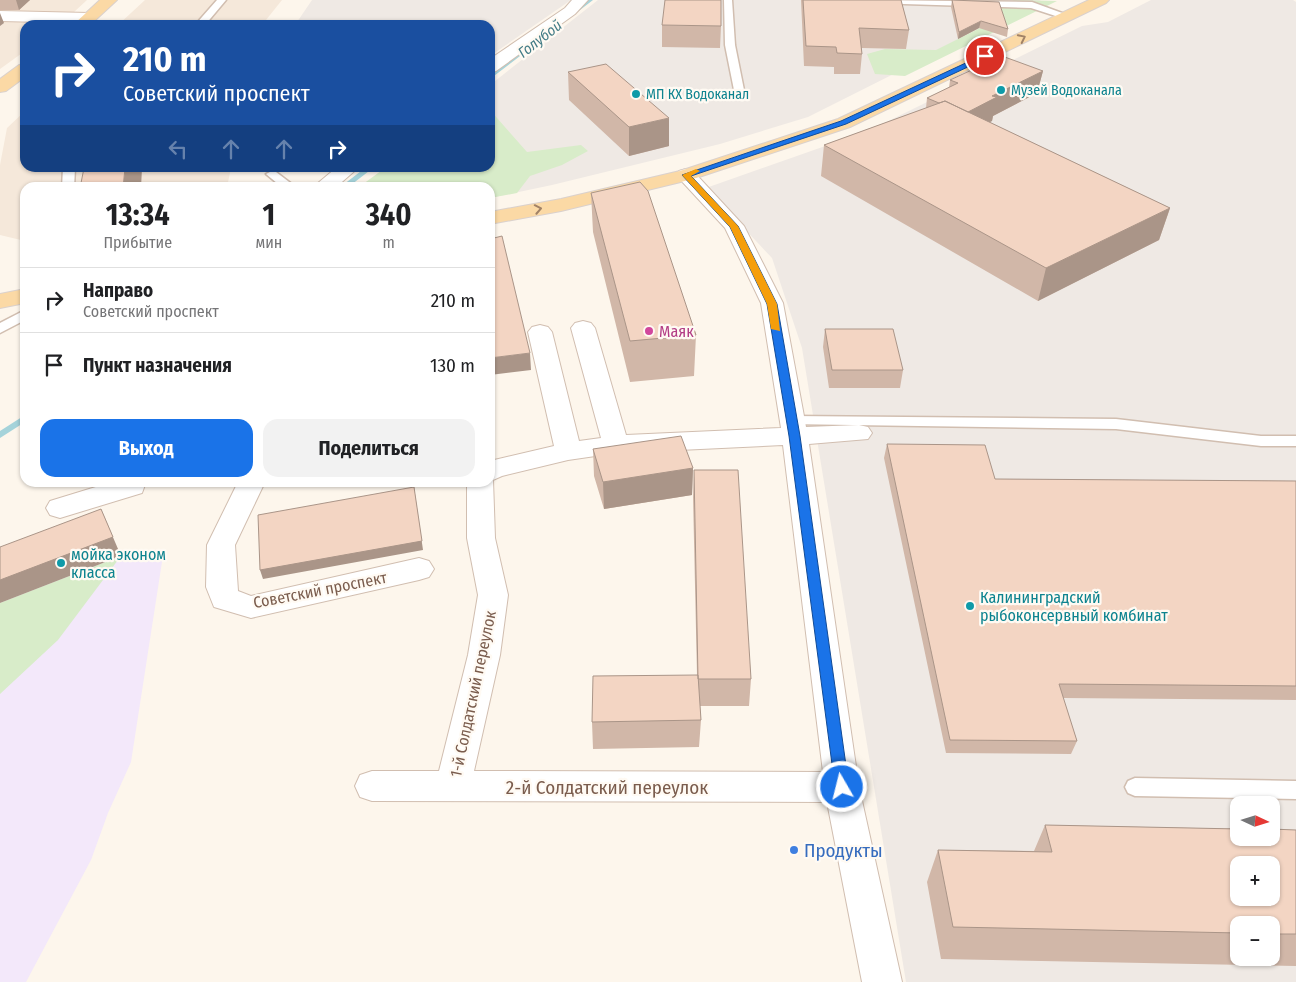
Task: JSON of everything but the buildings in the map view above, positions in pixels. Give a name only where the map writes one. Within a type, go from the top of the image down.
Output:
[{"type":"main road","points":[[86,20],[109,0]]},
{"type":"main road","points":[[495,217],[561,205],[686,175],[844,123],[1101,0]]},
{"type":"main road","points":[[0,87],[20,73]]},
{"type":"main road","points":[[0,283],[20,281]]},
{"type":"main road","points":[[0,301],[20,297]]},
{"type":"street","points":[[495,63],[570,11],[580,0]]},
{"type":"street","points":[[0,16],[68,20]]},
{"type":"street","points":[[330,182],[343,172]]},
{"type":"street","points":[[686,175],[734,226],[772,304],[793,428],[842,787],[882,982]]},
{"type":"street","points":[[582,328],[616,444]]},
{"type":"street","points":[[540,332],[568,451]]},
{"type":"street","points":[[495,469],[568,451],[616,444],[793,428],[859,433]]},
{"type":"street","points":[[60,508],[127,487]]},
{"type":"street","name":"Советский проспект","points":[[250,487],[221,545],[221,587],[225,599],[251,607],[419,570]]},
{"type":"street","name":"1-й Солдатский переулок","points":[[453,786],[484,654],[493,595],[481,538],[481,487]]},
{"type":"street","name":"2-й Солдатский переулок","points":[[372,786],[842,787]]},
{"type":"lane","points":[[204,20],[222,0]]},
{"type":"lane","points":[[728,0],[730,45],[740,95]]},
{"type":"lane","points":[[871,0],[1032,5],[1068,16]]},
{"type":"lane","points":[[272,174],[283,182]]},
{"type":"lane","points":[[0,329],[20,317]]},
{"type":"lane","points":[[793,428],[1116,424],[1261,441],[1296,441]]},
{"type":"lane","points":[[1135,787],[1296,790]]},
{"type":"shaded area","points":[[0,0],[87,0],[65,20],[20,20],[20,55],[0,69]]},
{"type":"shaded area","points":[[145,0],[282,0],[266,20],[123,20]]},
{"type":"shaded area","points":[[312,0],[571,0],[495,53],[495,20],[298,20]]},
{"type":"shaded area","points":[[598,0],[1041,0],[808,117],[720,144],[495,197],[495,182],[367,182],[380,172],[495,172],[495,81]]},
{"type":"shaded area","name":"Калининградский рыбоконсервный комбинат","points":[[1151,0],[1293,0],[1296,2],[1296,982],[906,982],[802,348],[772,258],[706,188],[868,131],[1082,26],[1108,22]]},
{"type":"shaded area","points":[[20,116],[20,172],[230,172],[228,182],[20,182],[20,240],[0,235],[0,165],[7,128]]},
{"type":"shaded area","points":[[164,549],[131,762],[108,813],[91,860],[26,982],[0,982],[0,603],[121,556]]},
{"type":"green space","points":[[1014,0],[1057,1],[905,76],[875,74],[867,54],[885,49],[936,50],[980,28],[987,14]]},
{"type":"green space","points":[[495,116],[527,152],[581,145],[588,151],[562,165],[530,176],[517,193],[495,197],[495,182],[366,182],[380,172],[495,172]]},
{"type":"green space","points":[[121,556],[58,640],[0,694],[0,603]]},
{"type":"waterway","name":"Голубой","points":[[495,73],[590,0]]},
{"type":"waterway","name":"Голубой","points":[[350,182],[364,172]]},
{"type":"waterway","name":"Голубой","points":[[0,435],[20,421]]},
{"type":"slow traffic","points":[[696,171],[686,175],[734,226],[772,304],[776,329]]},
{"type":"place","name":"Музей Водоканала","points":[[1001,90]]},
{"type":"place","name":"МП КХ Водоканал","points":[[636,94]]},
{"type":"place","name":"Маяк","points":[[649,331]]},
{"type":"place","name":"мойка эконом класса","points":[[61,563]]},
{"type":"place","name":"Калининградский рыбоконсервный комбинат","points":[[970,606]]},
{"type":"place","name":"Продукты","points":[[794,850]]},
{"type":"route","points":[[842,787],[795,436],[772,304],[734,226],[686,175],[844,123],[985,56]]}]
